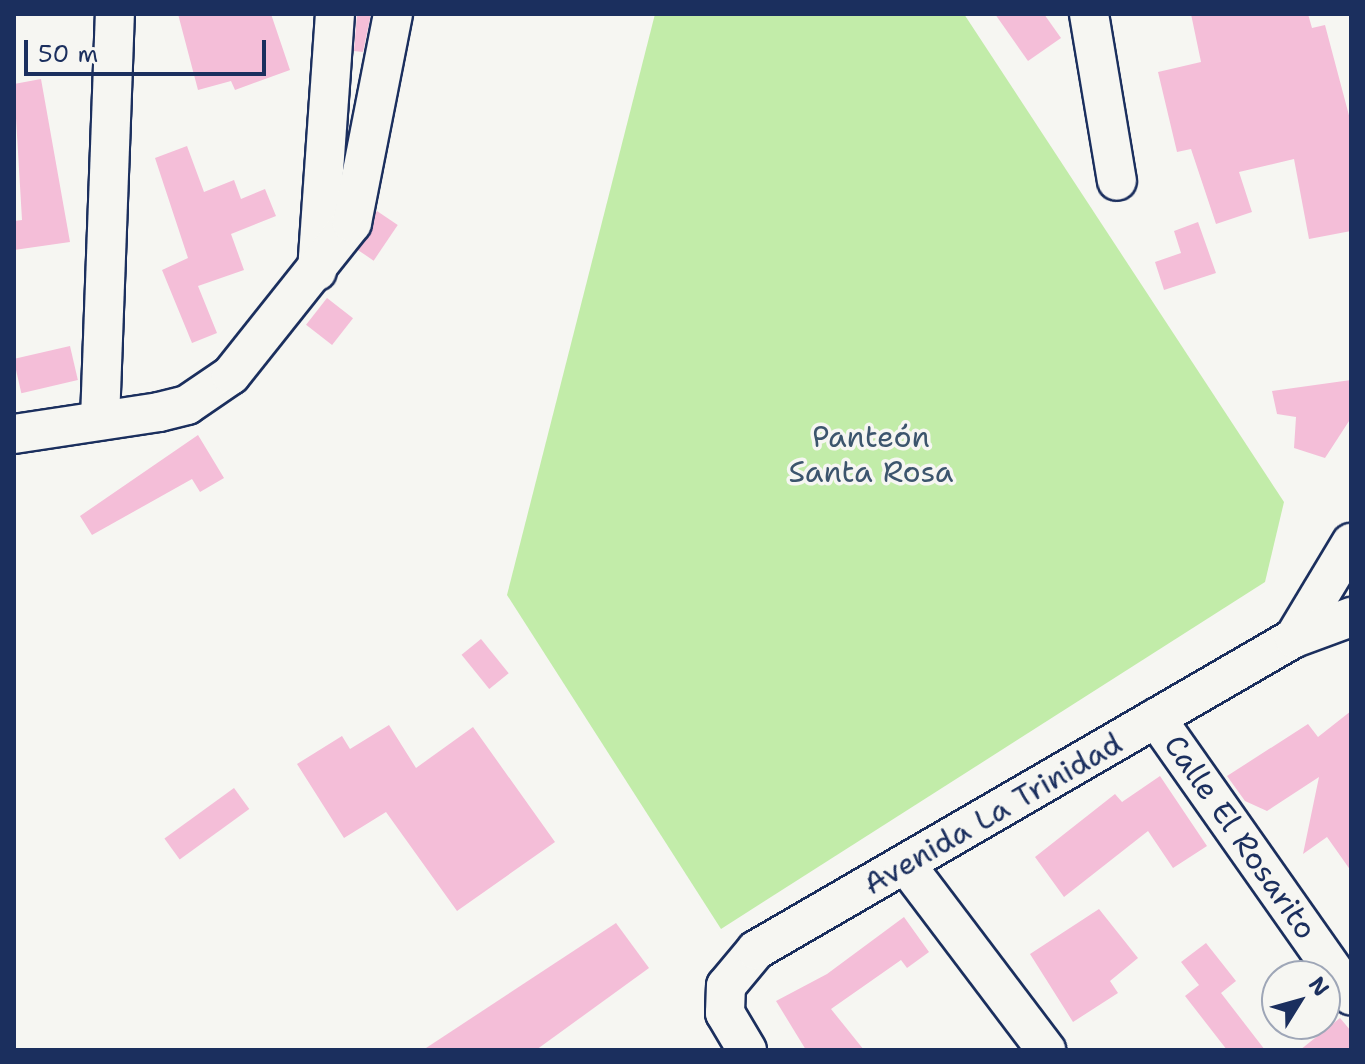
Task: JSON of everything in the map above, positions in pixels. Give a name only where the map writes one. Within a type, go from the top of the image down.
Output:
[{"type":"street","points":[[100,420],[115,14]]},
{"type":"street","points":[[317,271],[335,14]]},
{"type":"street","points":[[14,434],[159,412],[209,392],[317,271],[362,195],[393,14]]},
{"type":"street","points":[[1089,14],[1117,181]]},
{"type":"street","name":"Avenida La Trinidad","points":[[1294,638],[1351,543]]},
{"type":"street","name":"Avenida La Trinidad","points":[[747,1050],[725,1013],[726,986],[741,962],[1294,638],[1351,617]]},
{"type":"street","name":"Calle El Rosarito","points":[[1156,718],[1351,995]]},
{"type":"street","points":[[907,866],[1046,1050]]},
{"type":"green space","name":"Panteón Santa Rosa","points":[[655,14],[964,14],[1284,502],[1265,582],[721,929],[507,595]]},
{"type":"building","points":[[178,14],[271,14],[290,70],[235,90],[231,81],[198,90]]},
{"type":"building","points":[[357,14],[371,14],[363,52],[354,51]]},
{"type":"building","points":[[995,14],[1044,14],[1061,38],[1028,61]]},
{"type":"building","points":[[1191,14],[1308,14],[1312,28],[1325,25],[1351,123],[1351,231],[1309,239],[1294,159],[1239,172],[1252,212],[1216,224],[1191,149],[1177,152],[1158,72],[1201,62]]},
{"type":"building","points":[[41,79],[70,242],[14,250],[14,221],[22,220],[14,84]]},
{"type":"building","points":[[187,146],[204,192],[234,180],[241,199],[265,189],[276,216],[231,234],[244,270],[198,286],[217,333],[192,343],[162,270],[188,258],[155,158]]},
{"type":"building","points":[[377,211],[398,225],[374,261],[353,247]]},
{"type":"building","points":[[1198,222],[1216,273],[1164,290],[1155,262],[1181,253],[1174,231]]},
{"type":"building","points":[[327,298],[353,318],[332,345],[306,325]]},
{"type":"building","points":[[70,346],[78,380],[21,393],[14,359]]},
{"type":"building","points":[[1351,380],[1351,418],[1325,458],[1294,448],[1296,417],[1277,414],[1272,391]]},
{"type":"building","points":[[198,435],[224,478],[200,492],[192,479],[92,535],[80,516]]},
{"type":"building","points":[[481,639],[509,673],[489,689],[462,655]]},
{"type":"building","points":[[1351,711],[1351,871],[1327,837],[1303,854],[1319,777],[1267,811],[1245,801],[1227,776],[1308,724],[1318,737]]},
{"type":"building","points":[[389,725],[416,768],[473,727],[555,842],[457,911],[386,812],[344,838],[297,764],[342,736],[350,749]]},
{"type":"building","points":[[1160,776],[1207,846],[1173,868],[1148,831],[1064,897],[1035,857],[1115,794],[1122,802]]},
{"type":"building","points":[[234,788],[249,809],[180,860],[164,839]]},
{"type":"building","points":[[1099,909],[1138,958],[1110,981],[1118,993],[1073,1022],[1030,954]]},
{"type":"building","points":[[904,917],[929,952],[907,968],[901,960],[831,1009],[864,1050],[806,1050],[776,1001],[827,974]]},
{"type":"building","points":[[616,923],[649,968],[536,1050],[423,1050]]},
{"type":"building","points":[[1206,943],[1236,981],[1221,993],[1265,1050],[1227,1050],[1185,996],[1199,985],[1181,962]]},
{"type":"building","points":[[1341,1019],[1351,1031],[1351,1050],[1300,1050],[1312,1040],[1341,1040]]}]
